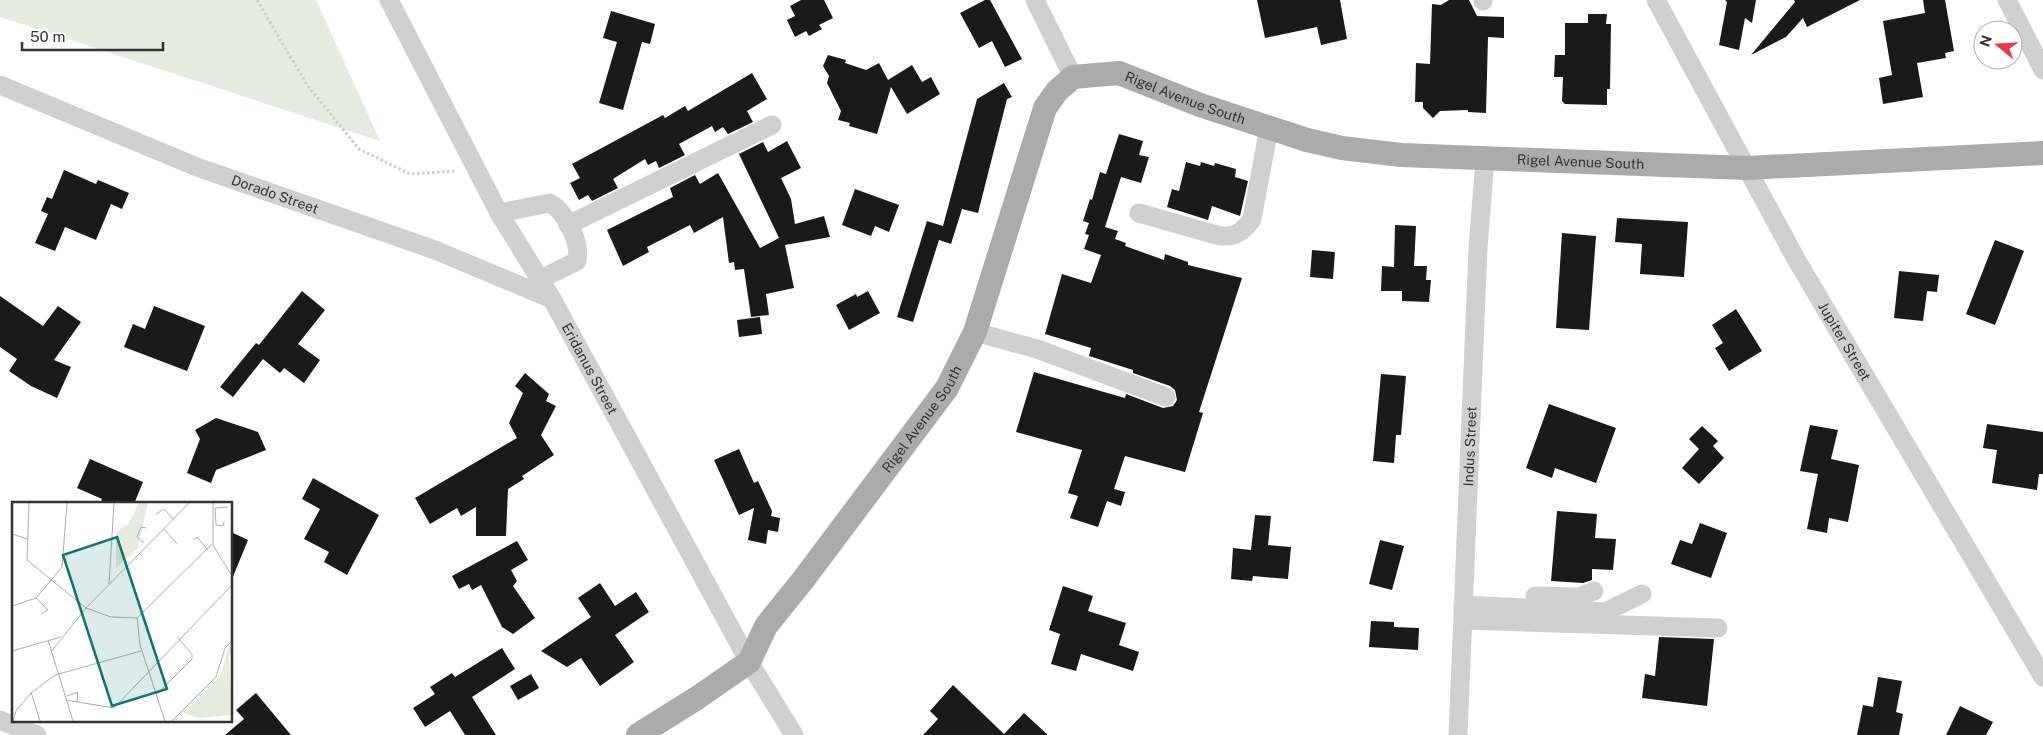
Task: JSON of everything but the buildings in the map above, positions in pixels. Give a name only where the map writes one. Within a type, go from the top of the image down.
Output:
[{"type":"main road","name":"Rigel Avenue South","points":[[749,662],[766,626],[803,580],[947,388],[975,332],[1045,108],[1057,90],[1073,78],[1119,73],[1200,105],[1269,128],[1342,148],[1401,155],[1747,168],[2043,153]]},
{"type":"main road","points":[[638,735],[697,698],[749,662]]},
{"type":"street","name":"Eridanus Street","points":[[389,0],[500,214],[539,280],[552,298],[749,662],[794,735]]},
{"type":"street","points":[[1035,0],[1073,78]]},
{"type":"street","name":"Jupiter Street","points":[[1656,0],[1796,259],[2043,677]]},
{"type":"street","points":[[2007,0],[2043,70]]},
{"type":"street","name":"Dorado Street","points":[[0,85],[197,167],[435,250],[552,298]]},
{"type":"street","points":[[568,225],[772,125]]},
{"type":"street","points":[[1139,213],[1220,236],[1230,237],[1244,230],[1252,219],[1269,128]]},
{"type":"street","name":"Indus Street","points":[[1458,735],[1478,258],[1485,159]]},
{"type":"street","points":[[500,214],[550,203],[557,207],[568,225],[578,248],[577,261],[539,280]]},
{"type":"street","points":[[975,332],[1037,350],[1166,397]]},
{"type":"street","points":[[1463,606],[1579,597],[1594,591]]},
{"type":"street","points":[[1463,606],[1605,612],[1642,594]]},
{"type":"street","points":[[1463,606],[1718,628]]},
{"type":"street","points":[[0,720],[37,735]]},
{"type":"path","points":[[257,0],[307,86],[358,149],[410,174],[453,171],[479,174]]},
{"type":"shaded area","points":[[0,0],[316,0],[380,141],[0,17]]}]
